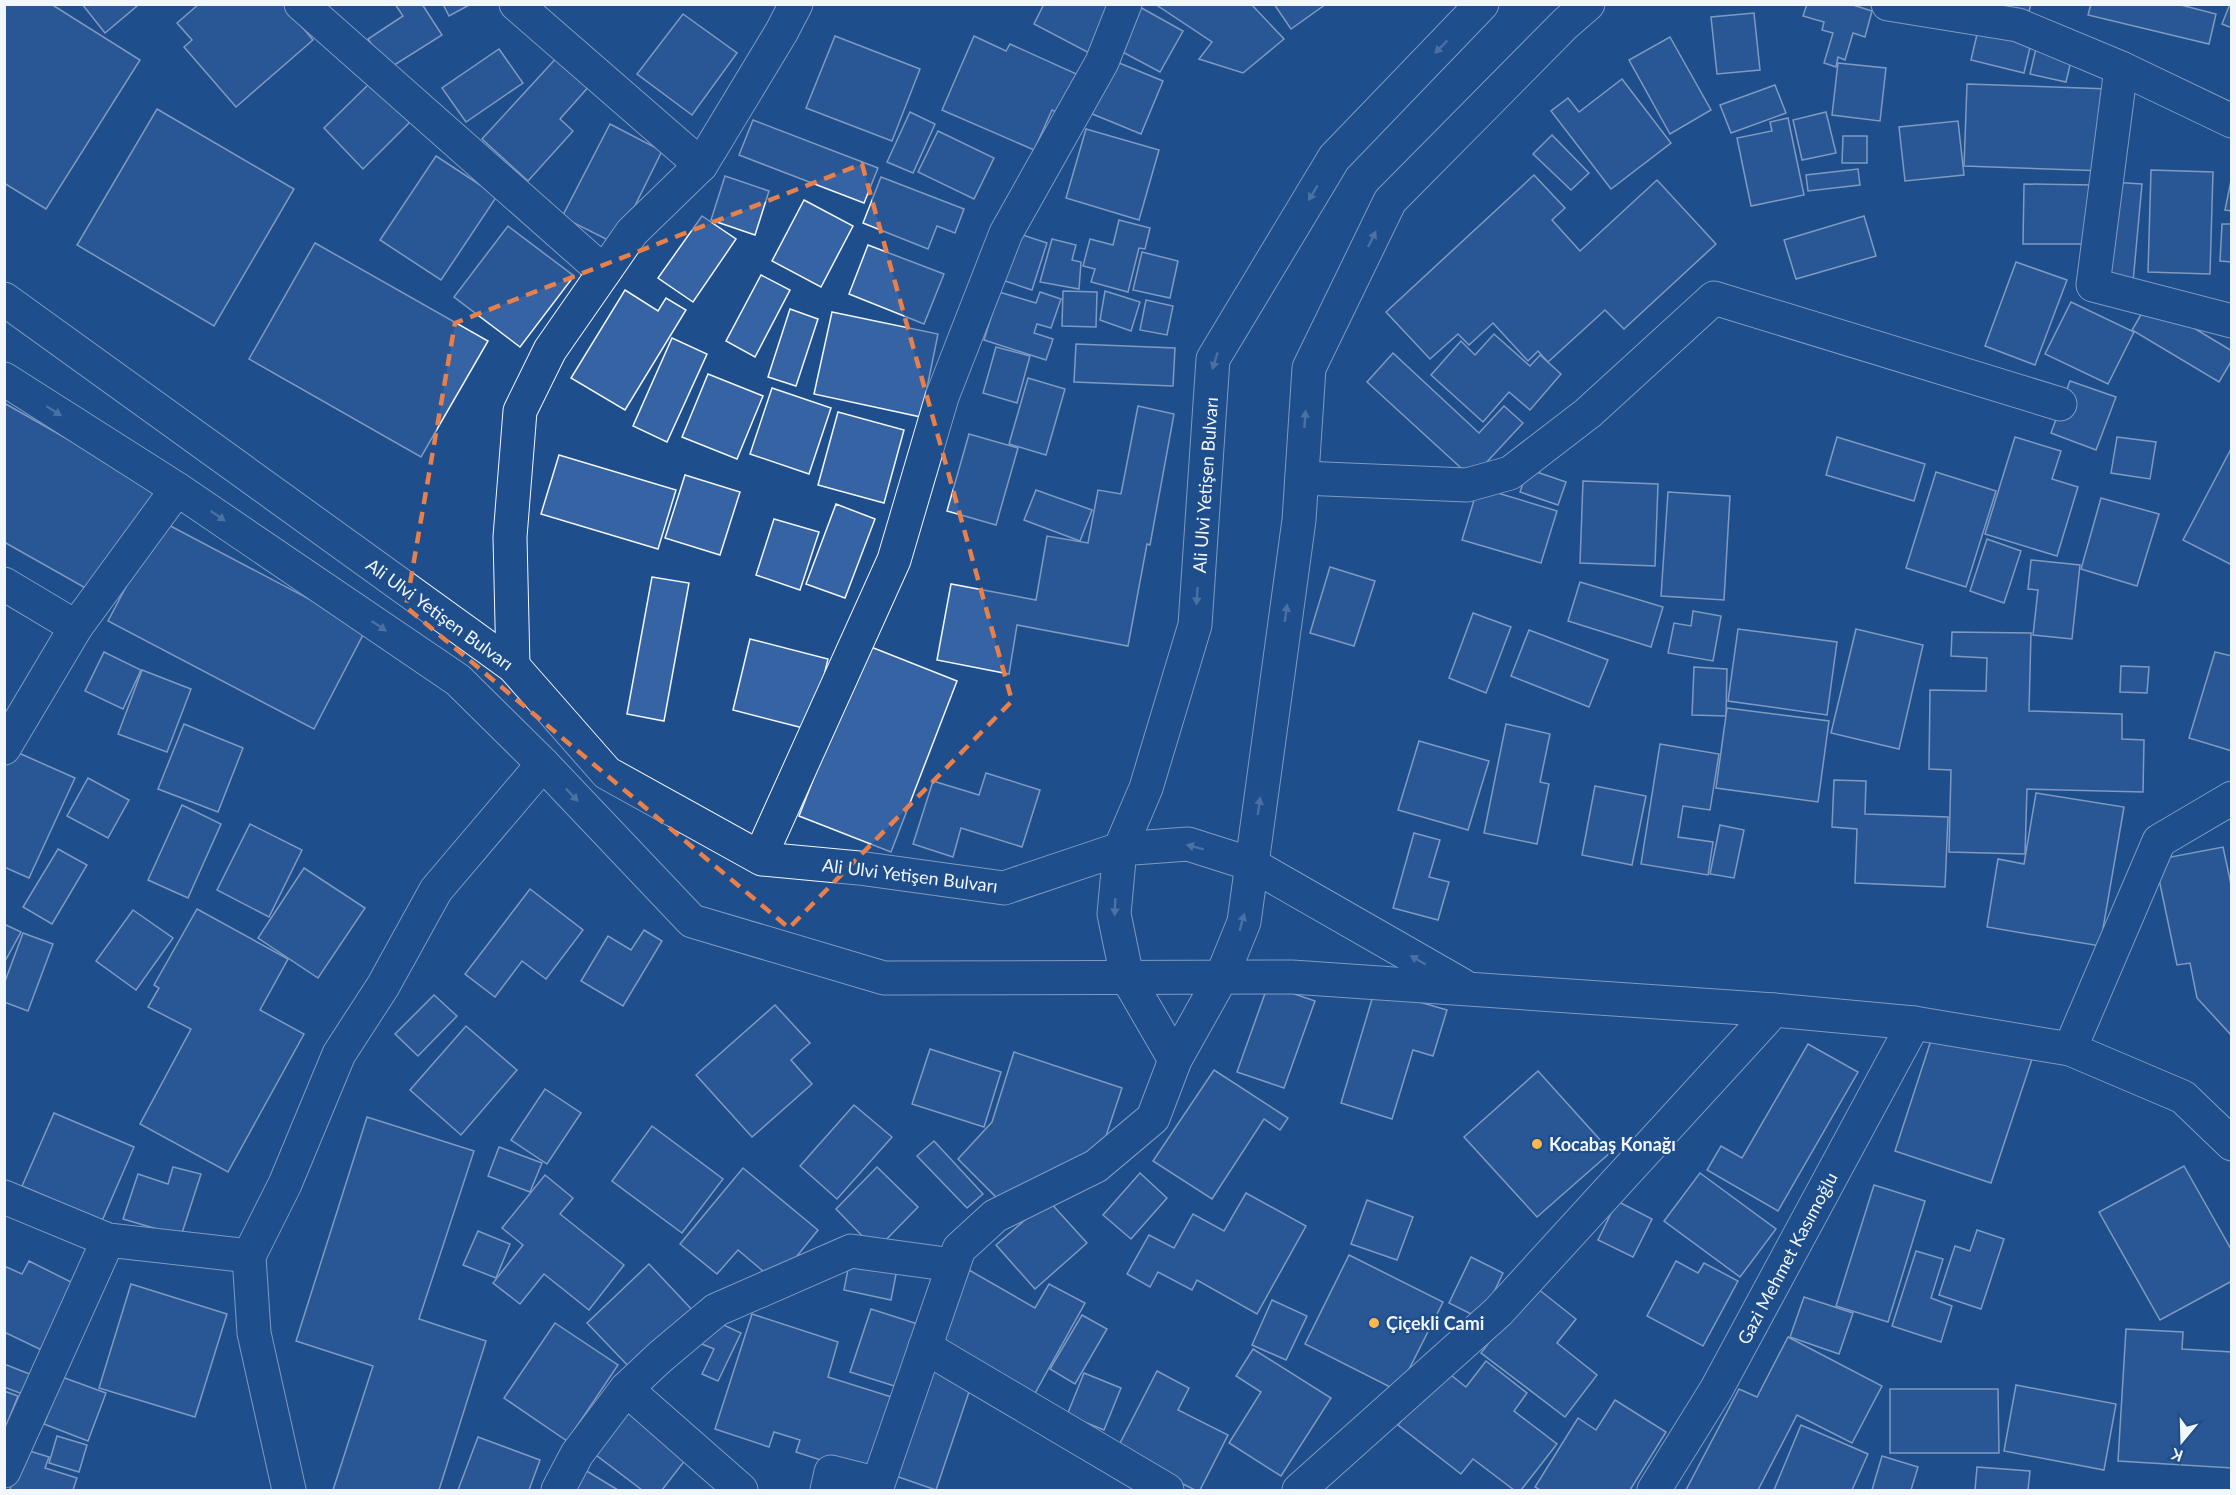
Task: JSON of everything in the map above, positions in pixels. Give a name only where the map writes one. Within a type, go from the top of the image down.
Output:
[{"type":"street","points":[[301,4],[604,272]]},
{"type":"street","points":[[516,4],[701,165]]},
{"type":"street","points":[[513,666],[510,537],[520,411],[550,350],[632,232],[701,165],[796,4]]},
{"type":"street","points":[[760,857],[894,560],[942,397],[1006,232],[1102,62],[1125,4]]},
{"type":"street","name":"Ali Ulvi Yetişen Bulvarı","points":[[4,299],[513,666],[607,773],[760,857],[1004,888],[1120,849],[1146,788],[1195,625],[1213,359],[1334,158],[1482,4]]},
{"type":"street","points":[[827,1491],[831,1473],[878,1484],[959,1249],[995,1216],[1096,1166],[1152,1118],[1175,1060],[1222,976],[1244,922],[1299,520],[1309,368],[1390,201],[1565,24],[1588,4]]},
{"type":"street","points":[[1888,4],[2018,25],[2121,68],[2232,121]]},
{"type":"street","points":[[2121,68],[2093,285],[2232,321]]},
{"type":"street","points":[[1302,478],[1467,485],[1510,473],[1588,413],[1714,298],[2060,404]]},
{"type":"street","points":[[4,380],[177,489],[458,680],[543,764],[692,921],[884,978],[1292,977],[1774,1010],[1914,1023],[2070,1049],[2183,1096],[2232,1144]]},
{"type":"street","points":[[4,748],[76,627],[177,489]]},
{"type":"street","points":[[4,584],[76,627]]},
{"type":"street","points":[[289,1491],[254,1333],[249,1256],[285,1184],[339,1054],[384,986],[436,890],[543,764]]},
{"type":"street","points":[[2070,1049],[2159,841],[2232,798]]},
{"type":"street","points":[[1175,1060],[1127,977],[1114,914],[1120,849],[1188,844],[1251,864],[1469,989]]},
{"type":"street","points":[[1299,1491],[1498,1312],[1774,1010]]},
{"type":"street","name":"Gazi Mehmet Kasımoğlu","points":[[1654,1491],[1716,1390],[1914,1023]]},
{"type":"street","points":[[4,1197],[108,1240],[249,1256]]},
{"type":"street","points":[[4,1471],[108,1240]]},
{"type":"street","points":[[558,1491],[577,1454],[626,1389],[660,1357],[716,1311],[851,1251],[953,1265]]},
{"type":"street","points":[[925,1347],[1167,1491]]},
{"type":"street","points":[[626,1389],[741,1491]]},
{"type":"highlighted area","points":[[862,164],[1012,701],[789,928],[406,607],[455,323]]},
{"type":"building","points":[[4,4],[51,4],[140,60],[46,209],[4,183]]},
{"type":"building","points":[[82,4],[136,4],[137,6],[105,33]]},
{"type":"building","points":[[199,4],[283,4],[313,40],[236,107],[184,47],[192,40],[177,23]]},
{"type":"building","points":[[395,4],[422,4],[442,35],[388,69],[368,39],[403,16]]},
{"type":"building","points":[[443,4],[471,4],[449,16]]},
{"type":"building","points":[[1044,4],[1119,4],[1093,55],[1034,24]]},
{"type":"building","points":[[1155,4],[1251,4],[1284,39],[1243,73],[1199,59],[1212,42]]},
{"type":"building","points":[[1274,4],[1326,4],[1291,29]]},
{"type":"building","points":[[1807,4],[1850,4],[1872,11],[1865,37],[1853,33],[1845,60],[1838,57],[1836,67],[1824,63],[1833,33],[1822,30],[1824,22],[1803,16]]},
{"type":"building","points":[[1963,4],[2031,4],[2026,22]]},
{"type":"building","points":[[2091,4],[2177,4],[2216,14],[2209,44],[2088,15]]},
{"type":"building","points":[[2232,4],[2232,28],[2222,24]]},
{"type":"building","points":[[1138,6],[1183,31],[1160,72],[1115,48]]},
{"type":"building","points":[[1754,13],[1760,70],[1717,74],[1711,17]]},
{"type":"building","points":[[683,14],[737,53],[692,115],[637,74]]},
{"type":"building","points":[[1979,26],[2032,39],[2024,73],[1971,60]]},
{"type":"building","points":[[835,36],[920,69],[892,141],[806,108]]},
{"type":"building","points":[[974,36],[1006,51],[1010,44],[1081,76],[1063,115],[1052,110],[1034,150],[942,110]]},
{"type":"building","points":[[1670,37],[1711,110],[1670,134],[1629,60]]},
{"type":"building","points":[[2037,44],[2073,52],[2066,82],[2030,74]]},
{"type":"building","points":[[499,49],[523,83],[466,122],[442,88]]},
{"type":"building","points":[[560,54],[592,83],[560,119],[573,131],[528,181],[482,139]]},
{"type":"building","points":[[1112,60],[1163,81],[1141,134],[1090,113]]},
{"type":"building","points":[[1838,63],[1886,68],[1880,121],[1832,115]]},
{"type":"building","points":[[1622,79],[1671,143],[1611,189],[1551,111],[1568,98],[1579,112]]},
{"type":"building","points":[[370,83],[410,122],[363,169],[324,128]]},
{"type":"building","points":[[1967,84],[2110,89],[2107,171],[1964,166]]},
{"type":"building","points":[[1775,85],[1786,113],[1731,133],[1720,105]]},
{"type":"building","points":[[157,109],[294,189],[214,326],[77,245]]},
{"type":"building","points":[[910,112],[935,124],[913,173],[887,162]]},
{"type":"building","points":[[1826,112],[1836,153],[1802,160],[1793,120]]},
{"type":"building","points":[[1788,118],[1804,195],[1751,206],[1737,138],[1772,131],[1770,122]]},
{"type":"building","points":[[753,120],[878,168],[864,203],[739,155]]},
{"type":"building","points":[[1958,121],[1964,175],[1905,181],[1899,127]]},
{"type":"building","points":[[610,124],[662,151],[616,244],[562,217]]},
{"type":"building","points":[[1086,129],[1159,150],[1139,220],[1066,198]]},
{"type":"building","points":[[938,131],[994,158],[974,199],[918,172]]},
{"type":"building","points":[[1552,135],[1589,173],[1571,190],[1533,154]]},
{"type":"building","points":[[1843,136],[1867,136],[1867,163],[1842,163]]},
{"type":"building","points":[[436,156],[497,196],[441,280],[380,240]]},
{"type":"building","points":[[1858,169],[1860,185],[1808,191],[1806,175]]},
{"type":"building","points":[[2151,170],[2213,172],[2210,274],[2148,272]]},
{"type":"building","points":[[1534,175],[1565,208],[1552,220],[1580,251],[1657,180],[1716,244],[1624,329],[1605,310],[1548,362],[1538,351],[1528,361],[1493,323],[1469,345],[1458,334],[1430,359],[1386,312]]},
{"type":"building","points":[[725,176],[769,191],[755,235],[711,220]]},
{"type":"building","points":[[2232,176],[2232,211],[2225,210]]},
{"type":"building","points":[[881,177],[964,209],[955,233],[937,226],[928,249],[863,223]]},
{"type":"building","points":[[2112,182],[2142,184],[2133,282],[2103,279]]},
{"type":"building","points":[[2024,184],[2094,185],[2093,244],[2023,244]]},
{"type":"building","points":[[804,200],[853,226],[821,287],[772,261]]},
{"type":"building","points":[[702,216],[736,239],[693,302],[658,278]]},
{"type":"building","points":[[1864,216],[1876,256],[1796,279],[1784,240]]},
{"type":"building","points":[[1119,220],[1150,228],[1145,249],[1139,248],[1128,292],[1091,282],[1095,269],[1083,266],[1090,239],[1113,245]]},
{"type":"building","points":[[2222,224],[2232,224],[2232,262],[2220,261]]},
{"type":"building","points":[[508,226],[574,276],[520,347],[454,297]]},
{"type":"building","points":[[1014,232],[1047,243],[1032,290],[999,279]]},
{"type":"building","points":[[1052,239],[1076,245],[1072,260],[1081,262],[1079,289],[1040,282]]},
{"type":"building","points":[[315,243],[488,341],[421,457],[249,359]]},
{"type":"building","points":[[868,245],[944,274],[924,324],[849,294]]},
{"type":"building","points":[[1142,252],[1178,261],[1170,298],[1133,290]]},
{"type":"building","points":[[2016,262],[2067,280],[2035,365],[1985,346]]},
{"type":"building","points":[[761,275],[790,290],[755,357],[726,341]]},
{"type":"building","points":[[625,290],[658,311],[666,298],[686,310],[625,410],[571,378]]},
{"type":"building","points":[[1063,291],[1097,292],[1096,327],[1062,326]]},
{"type":"building","points":[[1105,291],[1140,302],[1131,331],[1100,320]]},
{"type":"building","points":[[999,292],[1036,303],[1040,292],[1061,299],[1051,328],[1037,324],[1034,333],[1053,339],[1046,360],[984,340]]},
{"type":"building","points":[[1146,300],[1173,306],[1167,335],[1140,330]]},
{"type":"building","points":[[2149,301],[2232,351],[2232,360],[2219,382],[2132,330]]},
{"type":"building","points":[[2071,302],[2134,332],[2108,384],[2045,354]]},
{"type":"building","points":[[790,309],[818,319],[796,386],[768,377]]},
{"type":"building","points":[[832,312],[938,334],[921,417],[814,394]]},
{"type":"building","points":[[1494,334],[1530,366],[1540,355],[1561,374],[1530,410],[1509,392],[1483,422],[1431,375],[1461,341],[1475,355]]},
{"type":"building","points":[[672,338],[707,354],[667,442],[633,426]]},
{"type":"building","points":[[1076,344],[1175,348],[1173,386],[1074,382]]},
{"type":"building","points":[[996,347],[1030,356],[1017,403],[983,393]]},
{"type":"building","points":[[1393,353],[1479,433],[1504,406],[1523,423],[1472,478],[1367,382]]},
{"type":"building","points":[[708,374],[763,396],[737,459],[682,437]]},
{"type":"building","points":[[1028,378],[1065,389],[1046,455],[1009,444]]},
{"type":"building","points":[[2070,381],[2116,397],[2096,450],[2051,433]]},
{"type":"building","points":[[772,388],[831,408],[809,474],[750,454]]},
{"type":"building","points":[[4,403],[156,489],[96,594],[4,542]]},
{"type":"building","points":[[1138,406],[1174,414],[1150,545],[1147,544],[1128,646],[1017,625],[1009,674],[937,660],[951,584],[1036,600],[1047,536],[1088,543],[1098,490],[1121,494]]},
{"type":"building","points":[[838,412],[904,430],[884,503],[818,485]]},
{"type":"building","points":[[969,434],[1018,448],[996,525],[947,511]]},
{"type":"building","points":[[1837,437],[1925,464],[1914,501],[1826,475]]},
{"type":"building","points":[[2015,437],[2061,451],[2052,479],[2078,487],[2057,556],[1985,534]]},
{"type":"building","points":[[2117,437],[2156,442],[2150,479],[2111,473]]},
{"type":"building","points":[[2232,447],[2232,565],[2183,540]]},
{"type":"building","points":[[559,455],[676,490],[658,549],[541,514]]},
{"type":"building","points":[[1528,469],[1566,482],[1558,505],[1520,492]]},
{"type":"building","points":[[1936,472],[1996,491],[1966,587],[1906,568]]},
{"type":"building","points":[[685,475],[740,492],[720,555],[665,538]]},
{"type":"building","points":[[1583,481],[1658,484],[1655,566],[1580,563]]},
{"type":"building","points":[[1478,487],[1557,511],[1541,563],[1462,540]]},
{"type":"building","points":[[1036,490],[1092,510],[1080,541],[1024,520]]},
{"type":"building","points":[[1668,492],[1730,496],[1724,600],[1661,596]]},
{"type":"building","points":[[2101,498],[2159,514],[2137,586],[2081,569]]},
{"type":"building","points":[[836,504],[875,519],[845,598],[806,584]]},
{"type":"building","points":[[774,519],[819,532],[800,590],[756,575]]},
{"type":"building","points":[[161,521],[366,629],[314,729],[108,621]]},
{"type":"building","points":[[1987,539],[2021,551],[2004,603],[1970,591]]},
{"type":"building","points":[[2031,560],[2080,565],[2072,639],[2033,635],[2038,590],[2028,589]]},
{"type":"building","points":[[1330,567],[1375,581],[1354,646],[1310,633]]},
{"type":"building","points":[[652,577],[689,583],[664,721],[627,714]]},
{"type":"building","points":[[1580,582],[1663,607],[1651,647],[1568,621]]},
{"type":"building","points":[[1693,611],[1721,616],[1713,661],[1668,653],[1674,623],[1691,626]]},
{"type":"building","points":[[1473,613],[1511,627],[1486,693],[1449,678]]},
{"type":"building","points":[[1738,629],[1837,642],[1827,715],[1728,701]]},
{"type":"building","points":[[1856,629],[1923,645],[1899,749],[1831,733]]},
{"type":"building","points":[[1529,630],[1608,660],[1589,707],[1511,676]]},
{"type":"building","points":[[1952,632],[2031,633],[2029,711],[2122,714],[2122,739],[2144,740],[2143,792],[2027,789],[2025,854],[1949,852],[1951,770],[1929,769],[1930,690],[1986,691],[1987,658],[1951,656]]},
{"type":"building","points":[[750,639],[828,659],[811,730],[733,710]]},
{"type":"building","points":[[866,645],[957,681],[891,852],[799,816]]},
{"type":"building","points":[[104,652],[141,670],[123,709],[85,691]]},
{"type":"building","points":[[2215,652],[2232,656],[2232,751],[2189,738]]},
{"type":"building","points":[[2121,666],[2149,667],[2147,693],[2120,692]]},
{"type":"building","points":[[1694,667],[1727,669],[1726,716],[1692,715]]},
{"type":"building","points":[[142,670],[191,689],[167,752],[118,734]]},
{"type":"building","points":[[1727,708],[1829,721],[1818,802],[1716,788]]},
{"type":"building","points":[[184,724],[243,748],[218,812],[158,789]]},
{"type":"building","points":[[1506,724],[1550,734],[1540,782],[1549,784],[1537,844],[1484,833]]},
{"type":"building","points":[[1419,741],[1489,761],[1468,830],[1398,810]]},
{"type":"building","points":[[1660,744],[1719,754],[1710,810],[1683,806],[1678,837],[1713,842],[1708,875],[1641,864]]},
{"type":"building","points":[[12,750],[75,778],[29,878],[4,867],[4,767]]},
{"type":"building","points":[[986,773],[1040,790],[1022,847],[961,828],[953,857],[913,844],[933,781],[979,795]]},
{"type":"building","points":[[88,778],[129,800],[108,838],[67,816]]},
{"type":"building","points":[[1834,780],[1866,781],[1865,814],[1948,817],[1945,887],[1855,883],[1857,829],[1832,827]]},
{"type":"building","points":[[1595,786],[1646,796],[1632,865],[1582,855]]},
{"type":"building","points":[[2036,793],[2124,807],[2100,946],[1987,927],[1998,859],[2024,864]]},
{"type":"building","points":[[182,805],[221,824],[188,898],[148,880]]},
{"type":"building","points":[[250,824],[302,850],[269,917],[217,890]]},
{"type":"building","points":[[1720,825],[1744,830],[1734,878],[1710,874]]},
{"type":"building","points":[[1414,833],[1440,840],[1429,877],[1449,882],[1438,920],[1393,908]]},
{"type":"building","points":[[2223,847],[2232,889],[2232,1036],[2197,998],[2190,963],[2177,965],[2155,860]]},
{"type":"building","points":[[58,849],[87,865],[52,924],[23,907]]},
{"type":"building","points":[[304,868],[365,908],[318,978],[258,938]]},
{"type":"building","points":[[530,889],[583,930],[546,979],[522,961],[495,997],[465,974]]},
{"type":"building","points":[[197,909],[288,959],[260,1010],[304,1034],[228,1172],[140,1124],[191,1029],[148,1007],[159,988],[154,985]]},
{"type":"building","points":[[133,910],[173,938],[136,990],[96,961]]},
{"type":"building","points":[[4,924],[21,932],[4,963]]},
{"type":"building","points":[[644,930],[662,941],[623,1006],[581,981],[608,936],[631,950]]},
{"type":"building","points":[[23,933],[53,944],[28,1011],[4,1002],[4,984]]},
{"type":"building","points":[[1268,985],[1315,1001],[1284,1088],[1237,1072]]},
{"type":"building","points":[[1375,989],[1447,1010],[1433,1056],[1413,1050],[1392,1119],[1341,1103]]},
{"type":"building","points":[[434,995],[457,1016],[418,1056],[395,1034]]},
{"type":"building","points":[[775,1005],[810,1043],[791,1060],[812,1084],[752,1137],[696,1075]]},
{"type":"building","points":[[466,1026],[517,1070],[461,1135],[410,1090]]},
{"type":"building","points":[[1935,1028],[2032,1059],[1991,1183],[1895,1151]]},
{"type":"building","points":[[1808,1044],[1858,1072],[1778,1211],[1707,1170],[1721,1146],[1742,1158]]},
{"type":"building","points":[[930,1049],[1001,1072],[984,1127],[912,1104]]},
{"type":"building","points":[[1014,1052],[1122,1088],[1099,1157],[996,1197],[958,1159],[992,1122]]},
{"type":"building","points":[[1214,1070],[1288,1118],[1280,1130],[1264,1119],[1212,1199],[1153,1161]]},
{"type":"building","name":"Kocabaş Konağı","points":[[1538,1071],[1611,1152],[1537,1217],[1464,1137]]},
{"type":"building","points":[[545,1089],[581,1113],[547,1164],[511,1140]]},
{"type":"building","points":[[854,1105],[892,1137],[837,1199],[800,1166]]},
{"type":"building","points":[[54,1113],[134,1147],[102,1221],[22,1186]]},
{"type":"building","points":[[367,1117],[474,1151],[419,1319],[486,1341],[439,1490],[333,1490],[373,1366],[296,1341]]},
{"type":"building","points":[[652,1126],[723,1179],[682,1233],[612,1181]]},
{"type":"building","points":[[934,1141],[983,1194],[967,1208],[917,1156]]},
{"type":"building","points":[[499,1147],[542,1163],[530,1192],[488,1176]]},
{"type":"building","points":[[2184,1166],[2232,1251],[2232,1281],[2160,1320],[2099,1212]]},
{"type":"building","points":[[173,1167],[201,1174],[181,1236],[123,1219],[138,1174],[168,1184]]},
{"type":"building","points":[[877,1167],[918,1207],[876,1250],[836,1209]]},
{"type":"building","points":[[743,1168],[818,1230],[776,1282],[738,1250],[717,1274],[680,1244]]},
{"type":"building","points":[[1140,1173],[1167,1198],[1131,1239],[1103,1215]]},
{"type":"building","points":[[1700,1173],[1776,1229],[1740,1277],[1664,1221]]},
{"type":"building","points":[[545,1175],[573,1198],[560,1214],[624,1265],[589,1310],[544,1274],[520,1304],[493,1283],[523,1245],[502,1228]]},
{"type":"building","points":[[1874,1185],[1925,1201],[1888,1322],[1836,1306]]},
{"type":"building","points":[[1246,1193],[1306,1226],[1257,1314],[1197,1280],[1192,1290],[1158,1272],[1150,1287],[1127,1274],[1149,1235],[1174,1248],[1193,1214],[1224,1231]]},
{"type":"building","points":[[1048,1200],[1087,1243],[1035,1289],[996,1245]]},
{"type":"building","points":[[1367,1200],[1413,1217],[1397,1260],[1351,1244]]},
{"type":"building","points":[[1617,1201],[1652,1219],[1633,1257],[1598,1240]]},
{"type":"building","points":[[1977,1230],[2004,1239],[1981,1309],[1939,1295],[1955,1246],[1970,1251]]},
{"type":"building","points":[[478,1231],[510,1244],[496,1278],[463,1265]]},
{"type":"building","points":[[1916,1251],[1943,1259],[1931,1298],[1952,1306],[1941,1342],[1892,1326]]},
{"type":"building","name":"Çiçekli Cami","points":[[1349,1255],[1443,1302],[1398,1391],[1305,1344]]},
{"type":"building","points":[[1471,1257],[1503,1273],[1481,1319],[1449,1303]]},
{"type":"building","points":[[850,1259],[897,1269],[891,1300],[844,1290]]},
{"type":"building","points":[[29,1261],[83,1288],[50,1354],[4,1332],[4,1266],[22,1274]]},
{"type":"building","points":[[1676,1261],[1698,1273],[1704,1263],[1738,1281],[1703,1346],[1647,1316]]},
{"type":"building","points":[[649,1264],[696,1314],[634,1372],[587,1323]]},
{"type":"building","points":[[969,1270],[1035,1308],[1049,1284],[1085,1303],[1034,1395],[931,1337]]},
{"type":"building","points":[[131,1284],[227,1314],[195,1417],[99,1388]]},
{"type":"building","points":[[1533,1285],[1576,1319],[1557,1343],[1597,1375],[1565,1417],[1481,1353]]},
{"type":"building","points":[[1804,1297],[1853,1313],[1839,1354],[1790,1337]]},
{"type":"building","points":[[1272,1300],[1307,1316],[1286,1360],[1252,1345]]},
{"type":"building","points":[[871,1309],[924,1326],[904,1389],[850,1372]]},
{"type":"building","points":[[752,1314],[838,1342],[828,1377],[898,1399],[873,1477],[796,1452],[800,1440],[774,1432],[769,1447],[715,1429]]},
{"type":"building","points":[[1082,1315],[1107,1329],[1075,1384],[1050,1369]]},
{"type":"building","points":[[713,1320],[741,1333],[718,1381],[702,1374],[714,1349],[702,1344]]},
{"type":"building","points":[[555,1323],[618,1365],[567,1441],[504,1398]]},
{"type":"building","points":[[2126,1329],[2183,1332],[2182,1349],[2232,1352],[2232,1468],[2118,1461]]},
{"type":"building","points":[[1788,1337],[1882,1386],[1852,1443],[1797,1415],[1758,1490],[1686,1490],[1739,1389],[1757,1397]]},
{"type":"building","points":[[1253,1349],[1331,1398],[1281,1476],[1229,1443],[1261,1392],[1236,1376]]},
{"type":"building","points":[[1486,1361],[1527,1393],[1514,1411],[1557,1444],[1521,1490],[1514,1490],[1473,1459],[1461,1474],[1398,1425],[1442,1368],[1466,1387]]},
{"type":"building","points":[[4,1364],[32,1375],[25,1395],[4,1387]]},
{"type":"building","points":[[924,1364],[973,1380],[936,1490],[887,1473]]},
{"type":"building","points":[[1157,1371],[1189,1388],[1178,1410],[1228,1435],[1200,1490],[1195,1490],[1116,1451]]},
{"type":"building","points":[[1084,1373],[1121,1388],[1104,1430],[1067,1415]]},
{"type":"building","points":[[62,1377],[106,1393],[88,1441],[44,1424]]},
{"type":"building","points":[[2016,1385],[2116,1404],[2104,1470],[2004,1451]]},
{"type":"building","points":[[1890,1389],[1998,1389],[1999,1453],[1890,1453]]},
{"type":"building","points":[[4,1391],[18,1396],[4,1431]]},
{"type":"building","points":[[1615,1400],[1666,1432],[1630,1490],[1540,1490],[1535,1487],[1578,1418],[1596,1430]]},
{"type":"building","points":[[628,1413],[686,1459],[662,1490],[642,1490],[596,1455]]},
{"type":"building","points":[[1801,1425],[1868,1454],[1852,1490],[1774,1490]]},
{"type":"building","points":[[57,1436],[87,1445],[79,1472],[49,1463]]},
{"type":"building","points":[[478,1437],[540,1460],[529,1490],[458,1490]]},
{"type":"building","points":[[20,1448],[49,1457],[45,1468],[77,1478],[73,1490],[10,1490]]},
{"type":"building","points":[[1882,1456],[1918,1467],[1911,1490],[1872,1490]]},
{"type":"building","points":[[1977,1467],[2030,1471],[2028,1490],[1975,1490]]},
{"type":"building","points":[[585,1470],[618,1490],[572,1490]]},
{"type":"place","name":"Kocabaş Konağı","points":[[1537,1144]]},
{"type":"place","name":"Çiçekli Cami","points":[[1374,1323]]}]
